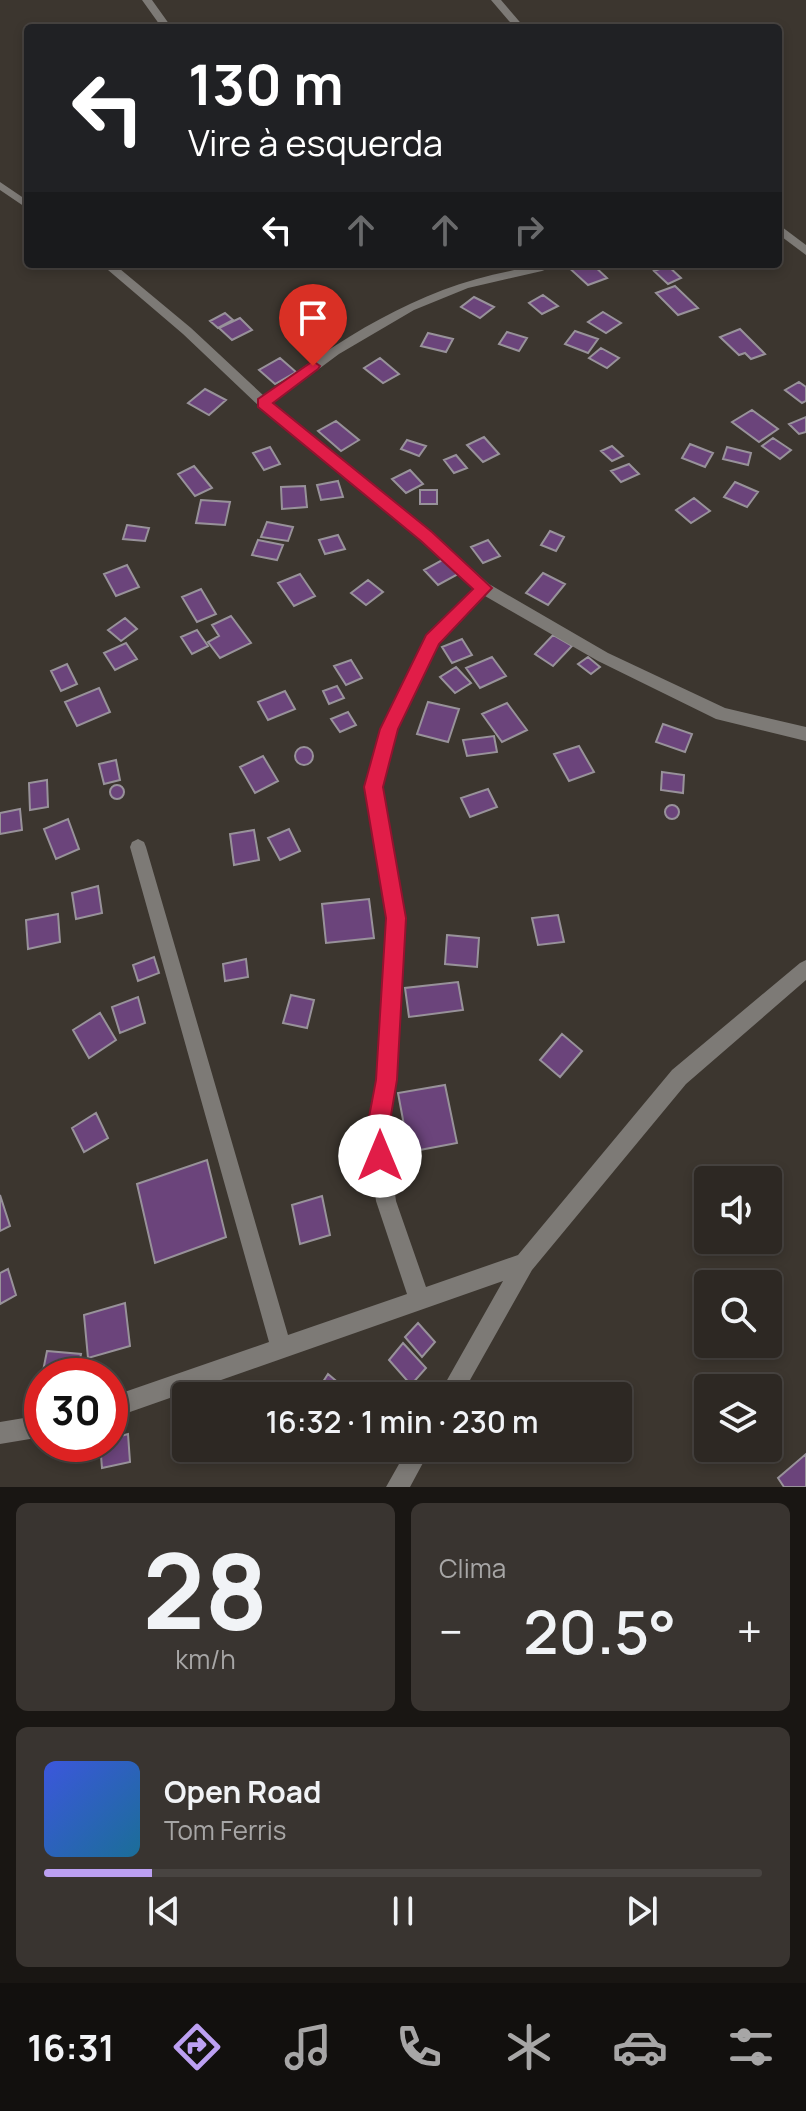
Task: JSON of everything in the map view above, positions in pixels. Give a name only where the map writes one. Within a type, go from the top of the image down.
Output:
[{"type":"street","points":[[147,0],[164,24]]},
{"type":"street","points":[[496,0],[517,24]]},
{"type":"street","points":[[0,185],[24,203]]},
{"type":"street","points":[[782,231],[806,251]]},
{"type":"street","points":[[112,268],[187,331],[264,403],[426,536],[484,588],[603,657],[722,714],[806,734]]},
{"type":"street","points":[[264,403],[337,347],[393,315],[465,285],[536,268]]},
{"type":"street","points":[[419,1298],[386,1201],[377,1133],[386,1080],[396,918],[374,787],[389,729],[432,640],[484,588]]},
{"type":"street","points":[[138,847],[281,1348]]},
{"type":"street","points":[[457,1382],[525,1263],[679,1077],[806,969]]},
{"type":"street","points":[[128,1402],[525,1263]]},
{"type":"street","points":[[0,1433],[24,1429]]},
{"type":"street","points":[[397,1487],[412,1462]]},
{"type":"building","points":[[569,268],[596,268],[607,278],[588,285]]},
{"type":"building","points":[[670,268],[681,278],[668,284],[654,271]]},
{"type":"building","points":[[675,286],[698,308],[678,315],[656,293]]},
{"type":"building","points":[[543,295],[558,306],[542,314],[529,303]]},
{"type":"building","points":[[474,297],[494,307],[480,318],[461,307]]},
{"type":"building","points":[[603,312],[621,323],[606,333],[588,322]]},
{"type":"building","points":[[225,313],[233,320],[218,328],[210,321]]},
{"type":"building","points":[[240,318],[252,330],[232,340],[219,328]]},
{"type":"building","points":[[313,321],[333,334],[319,344],[298,331]]},
{"type":"building","points":[[740,329],[765,354],[751,359],[745,353],[739,355],[720,337]]},
{"type":"building","points":[[575,331],[598,339],[588,353],[565,344]]},
{"type":"building","points":[[507,332],[527,338],[519,351],[499,344]]},
{"type":"building","points":[[428,333],[453,339],[446,352],[421,346]]},
{"type":"building","points":[[601,348],[619,358],[607,368],[589,358]]},
{"type":"building","points":[[280,358],[296,372],[275,384],[259,370]]},
{"type":"building","points":[[380,358],[399,374],[383,383],[364,368]]},
{"type":"building","points":[[799,382],[806,387],[806,401],[802,403],[785,390]]},
{"type":"building","points":[[205,389],[226,400],[209,415],[188,403]]},
{"type":"building","points":[[752,410],[778,429],[759,442],[732,422]]},
{"type":"building","points":[[806,417],[806,432],[799,434],[789,424]]},
{"type":"building","points":[[336,421],[359,440],[341,451],[318,431]]},
{"type":"building","points":[[484,437],[499,454],[483,462],[467,445]]},
{"type":"building","points":[[773,438],[791,450],[780,459],[762,446]]},
{"type":"building","points":[[407,440],[426,446],[419,456],[401,449]]},
{"type":"building","points":[[690,444],[713,453],[705,467],[682,458]]},
{"type":"building","points":[[612,446],[623,456],[612,461],[601,451]]},
{"type":"building","points":[[270,447],[280,464],[264,470],[253,453]]},
{"type":"building","points":[[727,447],[751,453],[748,465],[723,459]]},
{"type":"building","points":[[456,455],[467,468],[454,473],[444,460]]},
{"type":"building","points":[[629,464],[639,474],[621,482],[611,471]]},
{"type":"building","points":[[194,466],[212,488],[195,496],[178,474]]},
{"type":"building","points":[[410,470],[423,484],[406,493],[392,479]]},
{"type":"building","points":[[338,481],[343,497],[321,500],[317,485]]},
{"type":"building","points":[[735,482],[758,492],[747,507],[724,497]]},
{"type":"building","points":[[305,486],[307,507],[282,509],[281,487]]},
{"type":"building","points":[[420,490],[437,490],[437,504],[420,504]]},
{"type":"building","points":[[694,498],[710,511],[691,523],[676,510]]},
{"type":"building","points":[[201,500],[230,502],[225,525],[196,523]]},
{"type":"building","points":[[267,522],[293,527],[288,541],[261,537]]},
{"type":"building","points":[[127,525],[149,528],[145,541],[123,539]]},
{"type":"building","points":[[550,531],[564,537],[556,551],[541,545]]},
{"type":"building","points":[[338,535],[345,549],[325,554],[319,540]]},
{"type":"building","points":[[258,540],[283,545],[277,560],[252,555]]},
{"type":"building","points":[[488,540],[500,556],[483,563],[471,547]]},
{"type":"building","points":[[446,558],[460,573],[438,585],[424,570]]},
{"type":"building","points":[[127,565],[139,587],[116,596],[104,574]]},
{"type":"building","points":[[543,573],[565,584],[548,605],[526,593]]},
{"type":"building","points":[[300,574],[315,596],[294,606],[278,583]]},
{"type":"building","points":[[368,580],[383,592],[366,605],[351,593]]},
{"type":"building","points":[[201,589],[216,614],[197,622],[182,597]]},
{"type":"building","points":[[231,616],[251,643],[220,658],[208,642],[219,636],[212,625]]},
{"type":"building","points":[[125,618],[137,629],[121,641],[108,630]]},
{"type":"building","points":[[197,630],[208,646],[192,654],[181,637]]},
{"type":"building","points":[[553,635],[572,646],[553,666],[535,654]]},
{"type":"building","points":[[462,639],[472,655],[452,663],[442,647]]},
{"type":"building","points":[[126,643],[137,659],[115,670],[104,653]]},
{"type":"building","points":[[492,657],[506,676],[480,688],[466,668]]},
{"type":"building","points":[[588,657],[600,667],[591,674],[578,664]]},
{"type":"building","points":[[351,660],[362,678],[346,685],[334,666]]},
{"type":"building","points":[[67,664],[77,684],[61,691],[51,671]]},
{"type":"building","points":[[456,667],[471,683],[455,693],[440,677]]},
{"type":"building","points":[[337,686],[344,698],[329,704],[323,691]]},
{"type":"building","points":[[99,688],[110,712],[77,726],[65,702]]},
{"type":"building","points":[[285,691],[295,709],[268,720],[258,702]]},
{"type":"building","points":[[428,702],[459,709],[448,742],[417,734]]},
{"type":"building","points":[[507,703],[527,730],[502,742],[482,714]]},
{"type":"building","points":[[348,712],[356,725],[340,732],[331,719]]},
{"type":"building","points":[[663,724],[692,734],[685,752],[656,742]]},
{"type":"building","points":[[494,736],[497,752],[467,756],[463,740]]},
{"type":"building","points":[[579,746],[594,772],[569,781],[554,754]]},
{"type":"building","points":[[304,747],[313,756],[304,765],[295,756]]},
{"type":"building","points":[[263,756],[278,781],[255,793],[240,767]]},
{"type":"building","points":[[116,760],[120,780],[104,784],[99,764]]},
{"type":"building","points":[[662,772],[684,775],[683,793],[661,790]]},
{"type":"building","points":[[47,780],[48,807],[30,810],[29,783]]},
{"type":"building","points":[[117,785],[124,792],[117,799],[110,792]]},
{"type":"building","points":[[488,789],[497,807],[470,817],[461,798]]},
{"type":"building","points":[[672,805],[679,812],[672,819],[665,812]]},
{"type":"building","points":[[20,809],[22,830],[0,834],[0,813]]},
{"type":"building","points":[[68,819],[79,849],[56,859],[44,829]]},
{"type":"building","points":[[289,829],[300,851],[280,860],[268,838]]},
{"type":"building","points":[[254,830],[259,860],[234,865],[230,834]]},
{"type":"building","points":[[98,886],[102,913],[76,919],[72,893]]},
{"type":"building","points":[[369,899],[374,938],[326,943],[322,904]]},
{"type":"building","points":[[58,914],[60,942],[28,949],[26,920]]},
{"type":"building","points":[[558,915],[564,942],[538,945],[532,918]]},
{"type":"building","points":[[447,935],[479,938],[477,967],[445,964]]},
{"type":"building","points":[[154,957],[159,973],[138,981],[133,965]]},
{"type":"building","points":[[246,959],[248,977],[225,981],[223,964]]},
{"type":"building","points":[[458,982],[463,1010],[409,1017],[405,988]]},
{"type":"building","points":[[291,995],[314,1000],[307,1028],[283,1023]]},
{"type":"building","points":[[138,997],[145,1023],[120,1033],[112,1007]]},
{"type":"building","points":[[100,1013],[116,1040],[89,1058],[73,1030]]},
{"type":"building","points":[[562,1034],[582,1051],[560,1077],[540,1060]]},
{"type":"building","points":[[445,1085],[457,1143],[409,1152],[398,1093]]},
{"type":"building","points":[[96,1113],[108,1138],[84,1152],[72,1128]]},
{"type":"building","points":[[207,1160],[226,1237],[155,1263],[137,1184]]},
{"type":"building","points":[[0,1195],[10,1226],[0,1231]]},
{"type":"building","points":[[322,1196],[330,1235],[300,1244],[292,1205]]},
{"type":"building","points":[[8,1269],[16,1295],[0,1304],[0,1273]]},
{"type":"building","points":[[125,1303],[130,1346],[88,1358],[84,1315]]},
{"type":"building","points":[[418,1323],[435,1342],[422,1357],[405,1337]]},
{"type":"building","points":[[403,1343],[426,1368],[414,1382],[408,1382],[389,1360]]},
{"type":"building","points":[[47,1351],[81,1354],[80,1358],[46,1358]]},
{"type":"building","points":[[328,1374],[337,1382],[323,1382]]},
{"type":"building","points":[[128,1434],[130,1462],[102,1468],[102,1462],[128,1462]]},
{"type":"building","points":[[806,1454],[806,1487],[784,1487],[778,1478]]},
{"type":"route","points":[[313,366],[264,403],[426,536],[484,588],[432,640],[389,729],[374,787],[396,918],[386,1080],[377,1133],[380,1156]]}]
